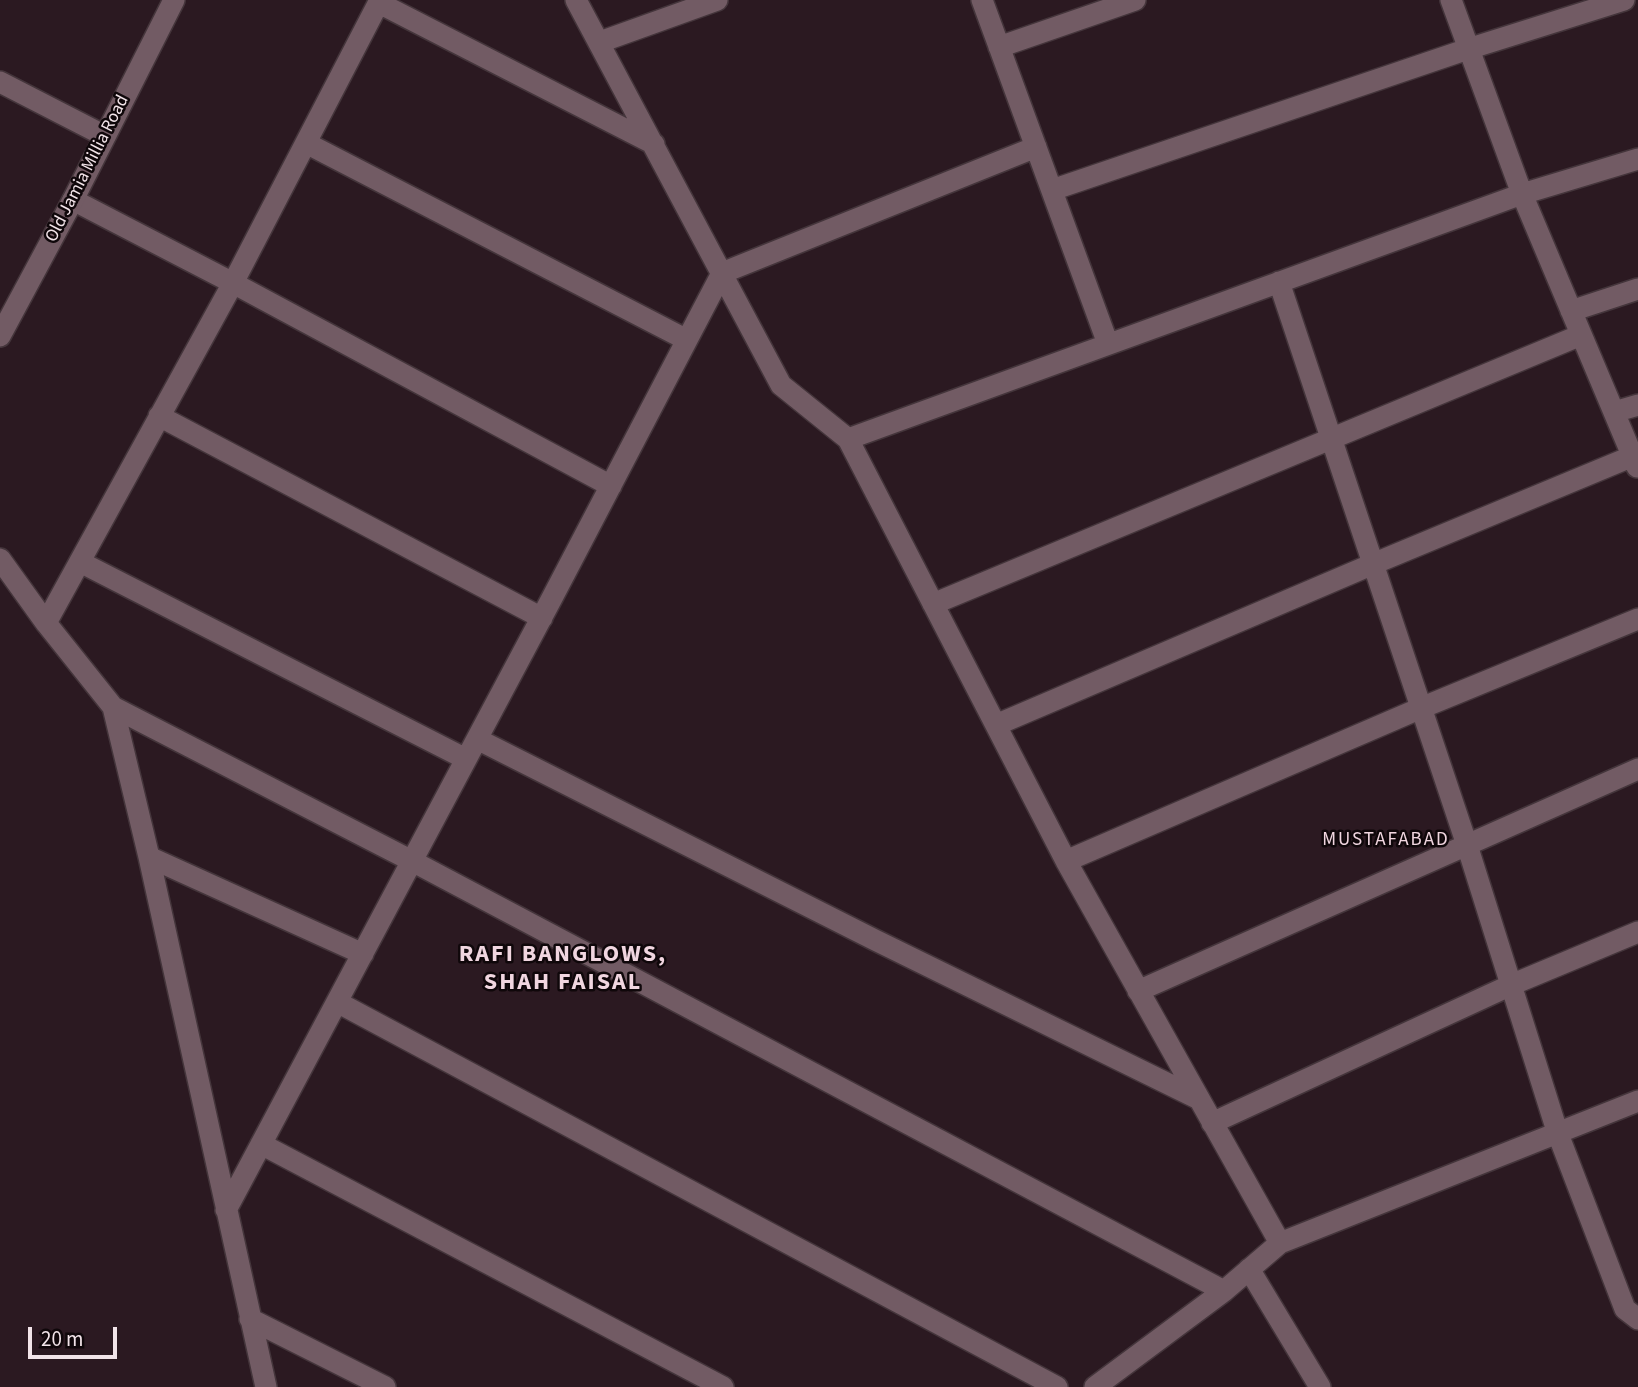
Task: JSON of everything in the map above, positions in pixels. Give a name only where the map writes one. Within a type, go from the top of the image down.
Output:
[{"type":"street","name":"Old Jamia Millia Road","points":[[0,336],[73,200],[174,0]]},
{"type":"street","points":[[576,0],[781,385],[848,439],[1066,861],[1280,1243]]},
{"type":"street","points":[[600,42],[717,0]]},
{"type":"street","points":[[982,0],[1108,344]]},
{"type":"street","points":[[999,47],[1136,0]]},
{"type":"street","points":[[996,725],[1373,564],[1635,463],[1522,194],[1451,0]]},
{"type":"street","points":[[1052,190],[1468,48],[1624,0]]},
{"type":"street","points":[[46,623],[233,283],[380,1],[654,144]]},
{"type":"street","points":[[0,82],[105,136]]},
{"type":"street","points":[[306,143],[687,340]]},
{"type":"street","points":[[226,1210],[542,618],[722,273],[1036,147]]},
{"type":"street","points":[[848,439],[1522,194],[1638,159]]},
{"type":"street","points":[[73,200],[611,486]]},
{"type":"street","points":[[1279,282],[1467,845],[1558,1134],[1625,1309],[1638,1319]]},
{"type":"street","points":[[1571,310],[1638,289]]},
{"type":"street","points":[[933,604],[1581,335]]},
{"type":"street","points":[[1614,412],[1638,405]]},
{"type":"street","points":[[159,416],[542,618]]},
{"type":"street","points":[[0,559],[46,623],[113,707],[1224,1291]]},
{"type":"street","points":[[80,562],[466,759]]},
{"type":"street","points":[[1066,861],[1422,708],[1638,619]]},
{"type":"street","points":[[113,707],[149,857],[266,1387]]},
{"type":"street","points":[[477,739],[874,940],[1199,1099]]},
{"type":"street","points":[[1138,991],[1638,769]]},
{"type":"street","points":[[149,857],[363,954]]},
{"type":"street","points":[[1212,1123],[1511,985],[1638,932]]},
{"type":"street","points":[[337,1002],[1057,1387]]},
{"type":"street","points":[[1095,1387],[1224,1291],[1280,1243],[1638,1101]]},
{"type":"street","points":[[261,1144],[723,1387]]},
{"type":"street","points":[[1249,1269],[1320,1387]]},
{"type":"street","points":[[250,1319],[385,1387]]},
{"type":"district","name":"MUSTAFABAD","points":[[1386,841]]},
{"type":"district","name":"RAFI BANGLOWS, SHAH FAISAL","points":[[563,970]]}]
